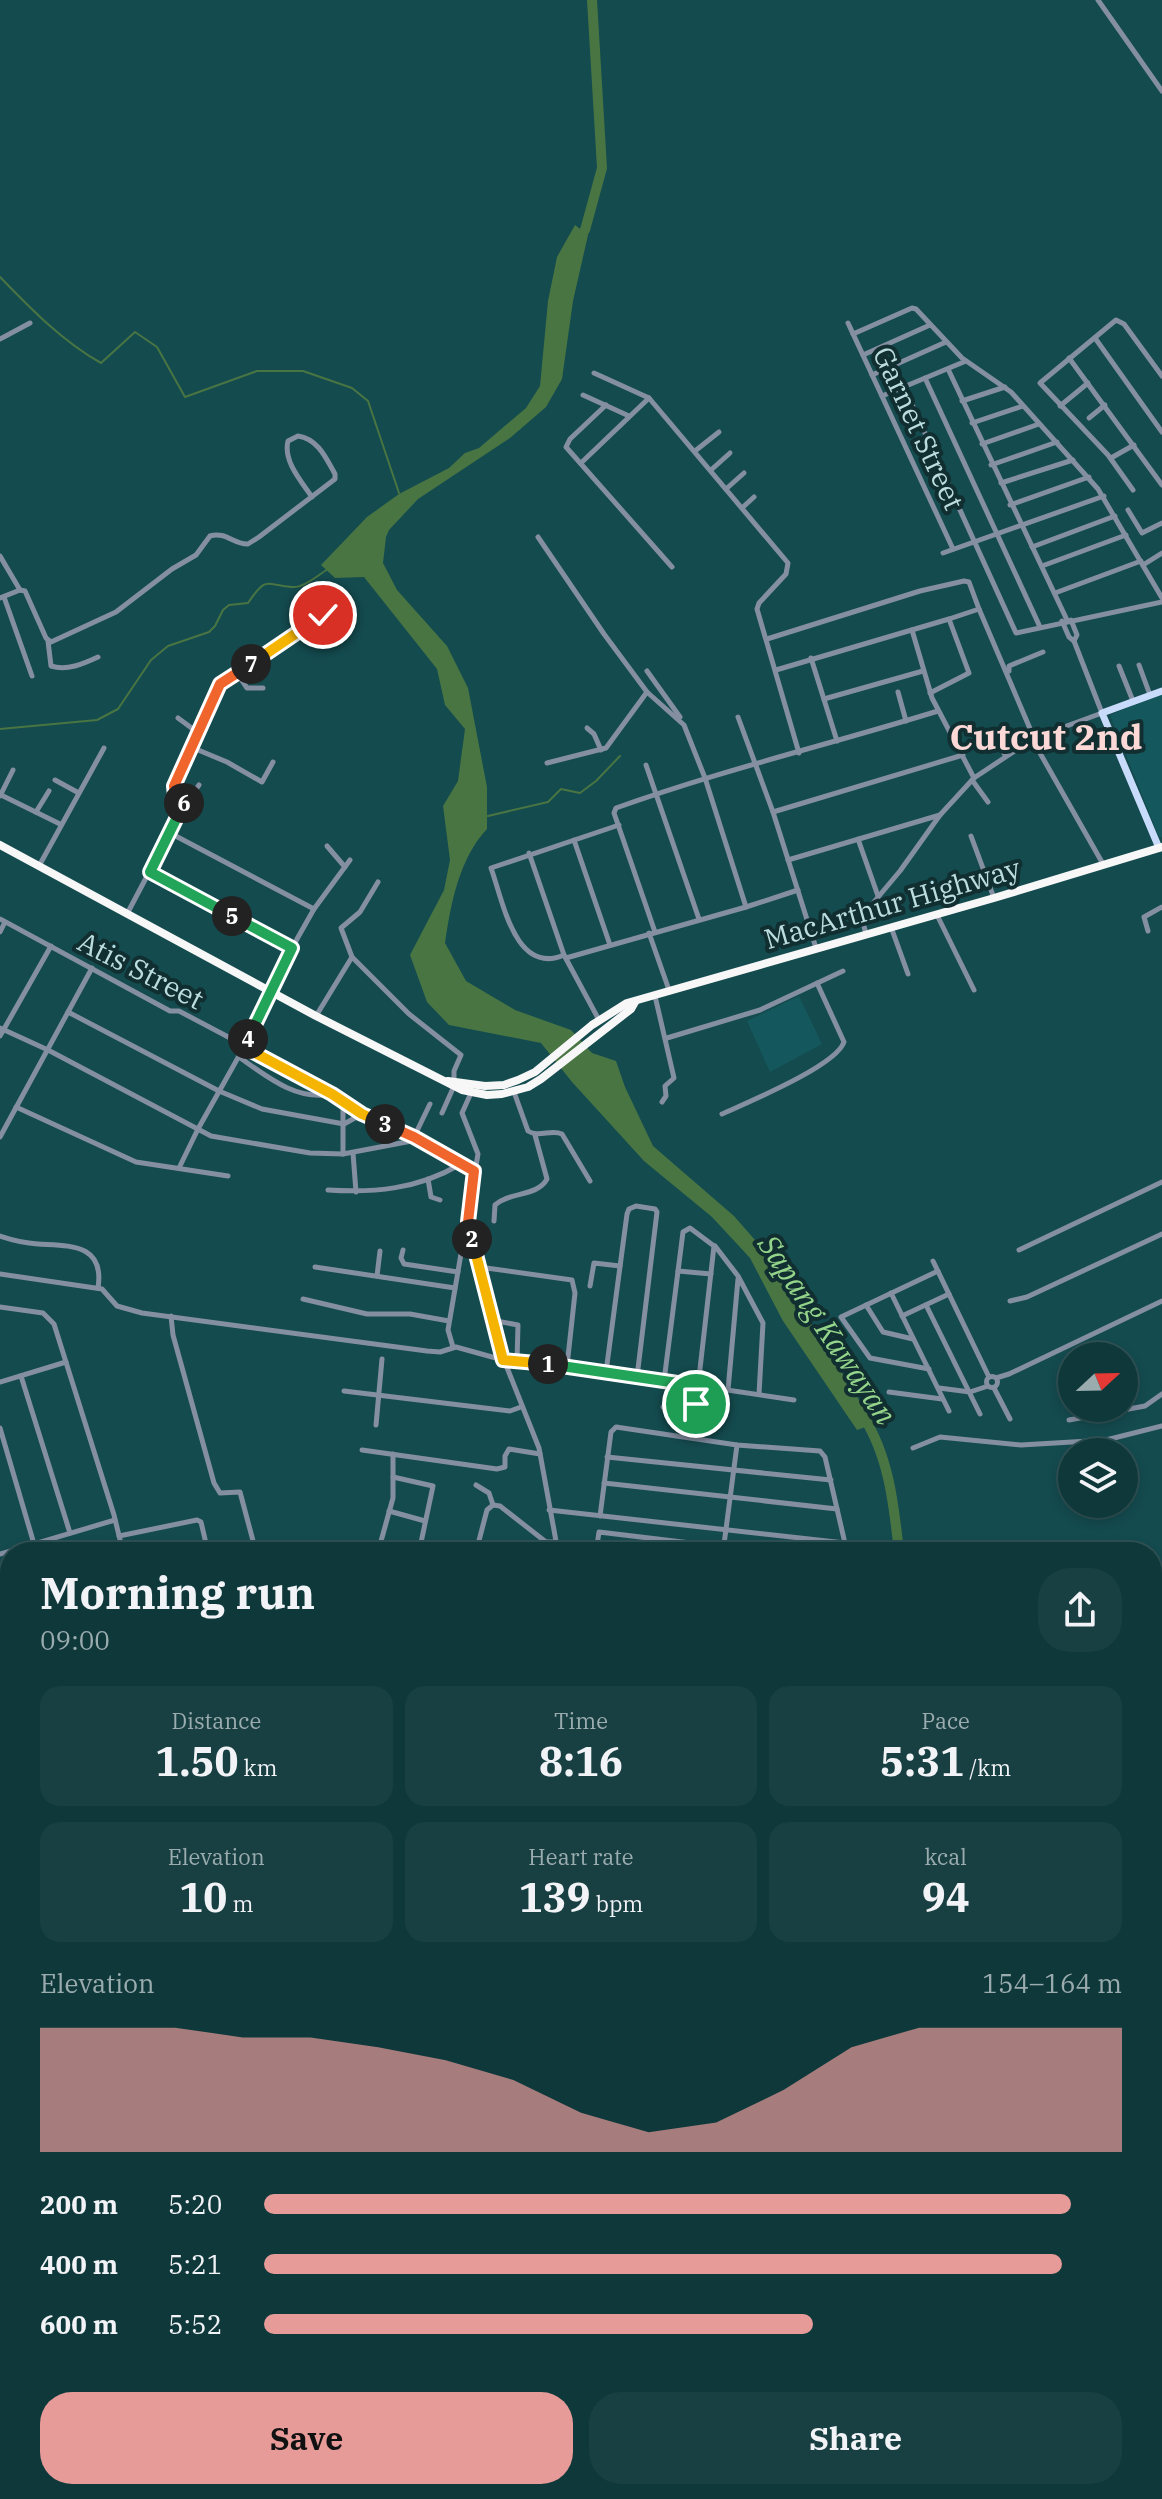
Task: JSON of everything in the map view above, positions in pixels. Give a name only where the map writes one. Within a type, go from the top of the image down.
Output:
[{"type":"highway","name":"MacArthur Highway","points":[[0,845],[316,1016],[471,1093],[487,1095],[514,1092],[627,1003],[1103,864],[1161,851]]},
{"type":"highway","name":"MacArthur Highway","points":[[452,1083],[504,1085],[538,1075]]},
{"type":"main road","points":[[1161,851],[1102,713],[1162,691]]},
{"type":"street","points":[[1099,0],[1162,91]]},
{"type":"street","points":[[853,334],[912,308],[916,309],[966,361],[1006,387],[1089,477],[1104,496],[1162,600],[1016,633],[904,387]]},
{"type":"street","points":[[1133,490],[1111,458],[1040,383],[1116,320],[1120,320],[1162,376]]},
{"type":"street","points":[[0,339],[30,323]]},
{"type":"street","name":"Garnet Street","points":[[848,323],[953,549]]},
{"type":"street","points":[[863,355],[930,325]]},
{"type":"street","points":[[1095,338],[1162,432]]},
{"type":"street","points":[[872,375],[946,342]]},
{"type":"street","points":[[1069,358],[1162,485]]},
{"type":"street","points":[[882,396],[966,361]]},
{"type":"street","points":[[866,934],[862,919],[940,815],[973,779],[1033,738],[1102,713],[1074,641],[1077,635],[1010,505],[948,369]]},
{"type":"street","points":[[594,373],[649,398],[789,567],[758,606],[799,753]]},
{"type":"street","points":[[925,378],[1040,627]]},
{"type":"street","points":[[1060,406],[1088,383]]},
{"type":"street","points":[[962,401],[1006,387]]},
{"type":"street","points":[[583,395],[629,416]]},
{"type":"street","points":[[581,463],[649,398]]},
{"type":"street","points":[[606,405],[566,443],[566,447],[672,567]]},
{"type":"street","points":[[1089,418],[1105,405]]},
{"type":"street","points":[[972,423],[1023,406]]},
{"type":"street","points":[[982,444],[1039,424]]},
{"type":"street","points":[[695,451],[719,432]]},
{"type":"street","points":[[48,641],[116,612],[172,569],[196,555],[210,536],[224,535],[248,544],[312,497],[333,481],[335,474],[317,445],[307,437],[298,436],[288,441],[286,452],[312,497]]},
{"type":"street","points":[[991,465],[1057,442]]},
{"type":"street","points":[[1111,458],[1135,445]]},
{"type":"street","points":[[711,470],[730,453]]},
{"type":"street","points":[[1001,483],[1073,460]]},
{"type":"street","points":[[726,489],[744,473]]},
{"type":"street","points":[[1010,505],[1089,477]]},
{"type":"street","points":[[943,553],[1104,496]]},
{"type":"street","points":[[742,508],[754,497]]},
{"type":"street","points":[[1128,510],[1142,533],[1162,523]]},
{"type":"street","points":[[1032,547],[1115,516]]},
{"type":"street","points":[[1042,566],[1126,535]]},
{"type":"street","points":[[538,537],[647,692],[682,721]]},
{"type":"street","points":[[0,556],[20,590],[25,591],[31,602],[48,641],[51,666],[78,666],[98,657]]},
{"type":"street","points":[[1055,593],[1161,556]]},
{"type":"street","points":[[767,639],[920,591],[969,582],[1033,738],[1103,864]]},
{"type":"street","points":[[20,590],[2,598],[32,676]]},
{"type":"street","points":[[776,670],[979,609]]},
{"type":"street","points":[[185,804],[175,795],[174,786],[220,684],[323,615]]},
{"type":"street","points":[[930,693],[969,673],[949,619]]},
{"type":"street","points":[[912,630],[930,693],[973,779],[988,802]]},
{"type":"street","points":[[1009,679],[1009,666],[1043,652]]},
{"type":"street","points":[[811,658],[837,741]]},
{"type":"street","points":[[1139,665],[1150,695]]},
{"type":"street","points":[[1119,666],[1133,701]]},
{"type":"street","points":[[647,671],[682,721],[705,778],[746,907]]},
{"type":"street","points":[[824,699],[923,671]]},
{"type":"street","points":[[237,673],[247,688],[263,688]]},
{"type":"street","points":[[547,763],[601,750],[613,742],[647,692]]},
{"type":"street","points":[[898,692],[906,721]]},
{"type":"street","points":[[669,990],[614,813],[616,808],[705,778],[938,711]]},
{"type":"street","points":[[738,717],[773,812],[816,948]]},
{"type":"street","points":[[178,718],[197,732]]},
{"type":"street","points":[[587,728],[594,734],[601,750]]},
{"type":"street","points":[[993,736],[1005,755]]},
{"type":"street","points":[[191,747],[227,762],[262,782],[273,762]]},
{"type":"street","points":[[39,866],[77,792],[104,748]]},
{"type":"street","points":[[773,812],[963,755]]},
{"type":"street","points":[[646,765],[699,919]]},
{"type":"street","points":[[13,770],[0,796],[60,824]]},
{"type":"street","points":[[55,780],[77,792]]},
{"type":"street","points":[[127,914],[185,804],[199,785]]},
{"type":"street","points":[[36,812],[49,791]]},
{"type":"street","points":[[788,860],[940,815]]},
{"type":"street","points":[[619,825],[491,868],[512,926],[524,949],[541,959],[565,956],[798,890]]},
{"type":"street","points":[[170,833],[314,909]]},
{"type":"street","points":[[971,836],[994,898]]},
{"type":"street","points":[[858,839],[878,897]]},
{"type":"street","points":[[574,840],[610,945]]},
{"type":"street","points":[[327,846],[345,867]]},
{"type":"street","points":[[529,853],[565,956],[597,1026]]},
{"type":"street","points":[[179,1168],[239,1057],[292,948],[314,909],[350,860]]},
{"type":"street","points":[[150,872],[292,948]]},
{"type":"street","points":[[378,882],[360,912],[341,928],[352,957],[409,1014],[461,1055],[442,1113]]},
{"type":"street","points":[[1148,931],[1144,917],[1162,907]]},
{"type":"street","points":[[936,914],[974,990]]},
{"type":"street","points":[[0,932],[2,921]]},
{"type":"street","name":"Atis Street","points":[[2,921],[170,1011],[179,1011],[343,1100],[362,1114],[416,1138],[474,1171]]},
{"type":"street","points":[[891,926],[908,974]]},
{"type":"street","points":[[51,946],[1,1029],[48,1050],[211,1136],[310,1153],[353,1153],[416,1138],[430,1104]]},
{"type":"street","points":[[316,1016],[352,957]]},
{"type":"street","points":[[0,1137],[92,968]]},
{"type":"street","points":[[667,1038],[760,1010],[843,971]]},
{"type":"street","points":[[722,1114],[770,1092],[842,1049],[844,1042],[817,983]]},
{"type":"street","points":[[655,995],[674,1078],[665,1086],[666,1096],[662,1102]]},
{"type":"street","points":[[68,1012],[219,1091],[262,1109],[344,1124],[362,1114]]},
{"type":"street","points":[[239,1057],[285,1087],[306,1096],[332,1094]]},
{"type":"street","points":[[514,1092],[528,1131],[535,1134],[558,1131],[562,1134],[590,1181]]},
{"type":"street","points":[[453,1347],[449,1321],[478,1154],[462,1113],[471,1093]]},
{"type":"street","points":[[343,1100],[343,1154]]},
{"type":"street","points":[[16,1107],[136,1162],[228,1176]]},
{"type":"street","points":[[494,1221],[495,1205],[500,1200],[534,1191],[545,1184],[547,1179],[535,1134]]},
{"type":"street","points":[[353,1153],[356,1192]]},
{"type":"street","points":[[328,1190],[356,1192],[398,1187],[428,1179],[459,1165]]},
{"type":"street","points":[[428,1179],[431,1197],[440,1200]]},
{"type":"street","points":[[1019,1250],[1162,1182]]},
{"type":"street","points":[[606,1372],[629,1209],[636,1206],[655,1209],[637,1377]]},
{"type":"street","points":[[468,1222],[503,1360],[540,1454],[555,1542],[546,1542],[500,1506],[493,1505],[487,1510],[479,1542]]},
{"type":"street","points":[[664,1381],[685,1229],[690,1228],[714,1246],[738,1276],[763,1323],[759,1394]]},
{"type":"street","points":[[1010,1301],[1027,1297],[1162,1234]]},
{"type":"street","points":[[0,1236],[39,1244],[61,1243],[87,1252],[97,1269],[98,1288]]},
{"type":"street","points":[[663,1407],[694,1408],[714,1246]]},
{"type":"street","points":[[403,1250],[401,1258],[404,1264],[458,1272]]},
{"type":"street","points":[[377,1276],[380,1251]]},
{"type":"street","points":[[933,1261],[1010,1419]]},
{"type":"street","points":[[590,1286],[594,1263],[620,1266]]},
{"type":"street","points":[[315,1267],[455,1288]]},
{"type":"street","points":[[479,1267],[572,1280],[575,1293],[567,1366]]},
{"type":"street","points":[[678,1271],[711,1274]]},
{"type":"street","points":[[929,1369],[870,1358],[841,1317],[938,1271]]},
{"type":"street","points":[[0,1274],[98,1288],[105,1290],[120,1307],[171,1316],[427,1351],[440,1352],[453,1347],[503,1360],[567,1366],[794,1400]]},
{"type":"street","points":[[728,1390],[738,1276]]},
{"type":"street","points":[[891,1293],[949,1411]]},
{"type":"street","points":[[902,1316],[949,1294]]},
{"type":"street","points":[[303,1299],[367,1314],[410,1314],[449,1321]]},
{"type":"street","points":[[938,1388],[970,1392],[1162,1301]]},
{"type":"street","points":[[866,1305],[883,1332],[913,1339]]},
{"type":"street","points":[[926,1305],[980,1414]]},
{"type":"street","points":[[0,1307],[43,1313],[51,1318],[120,1542]]},
{"type":"street","points":[[171,1316],[173,1335],[214,1483],[220,1493],[240,1492],[253,1542]]},
{"type":"street","points":[[491,1320],[518,1325],[517,1361]]},
{"type":"street","points":[[376,1425],[382,1359]]},
{"type":"street","points":[[0,1382],[66,1362]]},
{"type":"street","points":[[21,1376],[70,1533]]},
{"type":"street","points":[[344,1391],[510,1411],[521,1407]]},
{"type":"street","points":[[889,1392],[943,1399]]},
{"type":"street","points":[[1138,1407],[1162,1394]]},
{"type":"street","points":[[913,1448],[940,1437],[1021,1445],[1106,1440],[1162,1426]]},
{"type":"street","points":[[600,1516],[611,1432],[616,1427],[737,1445],[820,1451],[825,1457],[845,1542]]},
{"type":"street","points":[[0,1428],[28,1542]]},
{"type":"street","points":[[724,1542],[737,1445]]},
{"type":"street","points":[[362,1450],[497,1469],[505,1467],[509,1449],[540,1454]]},
{"type":"street","points":[[381,1542],[393,1498],[393,1454]]},
{"type":"street","points":[[607,1457],[831,1480]]},
{"type":"street","points":[[393,1477],[432,1484],[421,1542]]},
{"type":"street","points":[[604,1483],[837,1509]]},
{"type":"street","points":[[476,1485],[489,1493],[493,1505]]},
{"type":"street","points":[[549,1510],[837,1542]]},
{"type":"street","points":[[389,1511],[425,1521]]},
{"type":"street","points":[[46,1542],[115,1520]]},
{"type":"street","points":[[119,1536],[197,1520],[201,1522],[206,1542]]},
{"type":"street","points":[[598,1542],[599,1532],[672,1542]]},
{"type":"shaded area","points":[[575,225],[588,235],[573,301],[562,379],[546,407],[510,438],[418,499],[386,537],[383,563],[397,590],[447,646],[468,688],[487,787],[487,829],[463,868],[445,943],[466,981],[515,1010],[571,1030],[592,1053],[616,1061],[653,1146],[734,1216],[788,1286],[874,1424],[857,1430],[783,1321],[750,1258],[712,1217],[644,1161],[541,1043],[449,1025],[427,1002],[410,955],[444,890],[450,860],[443,806],[458,781],[465,729],[445,705],[437,669],[364,577],[335,578],[321,565],[367,517],[399,494],[449,468],[465,453],[479,448],[526,408],[540,386],[548,301],[557,257]]},
{"type":"shaded area","points":[[1162,694],[1162,837],[1159,837],[1110,715]]},
{"type":"shaded area","points":[[799,996],[822,1044],[770,1072],[747,1021]]},
{"type":"waterway","name":"Sapang Kawayan","points":[[578,240],[585,230],[602,168],[592,0]]},
{"type":"waterway","points":[[0,277],[60,335],[101,363],[135,332],[157,347],[185,397],[257,371],[303,371],[352,388],[368,401],[399,493]]},
{"type":"waterway","points":[[0,729],[97,720],[118,709],[151,660],[168,646],[209,632],[229,605],[248,603],[263,585],[297,587],[328,569]]},
{"type":"waterway","points":[[488,816],[548,802],[561,789],[580,793],[620,756]]},
{"type":"waterway","name":"Sapang Kawayan","points":[[863,1416],[884,1464],[898,1542]]},
{"type":"district","name":"Cutcut 2nd","points":[[1046,736]]},
{"type":"route","points":[[323,615],[220,684],[174,786],[175,795],[185,804],[150,872],[292,948],[244,1047],[287,1068],[362,1114],[414,1137],[474,1171],[468,1222],[503,1360],[567,1366],[698,1386],[696,1404]]}]
